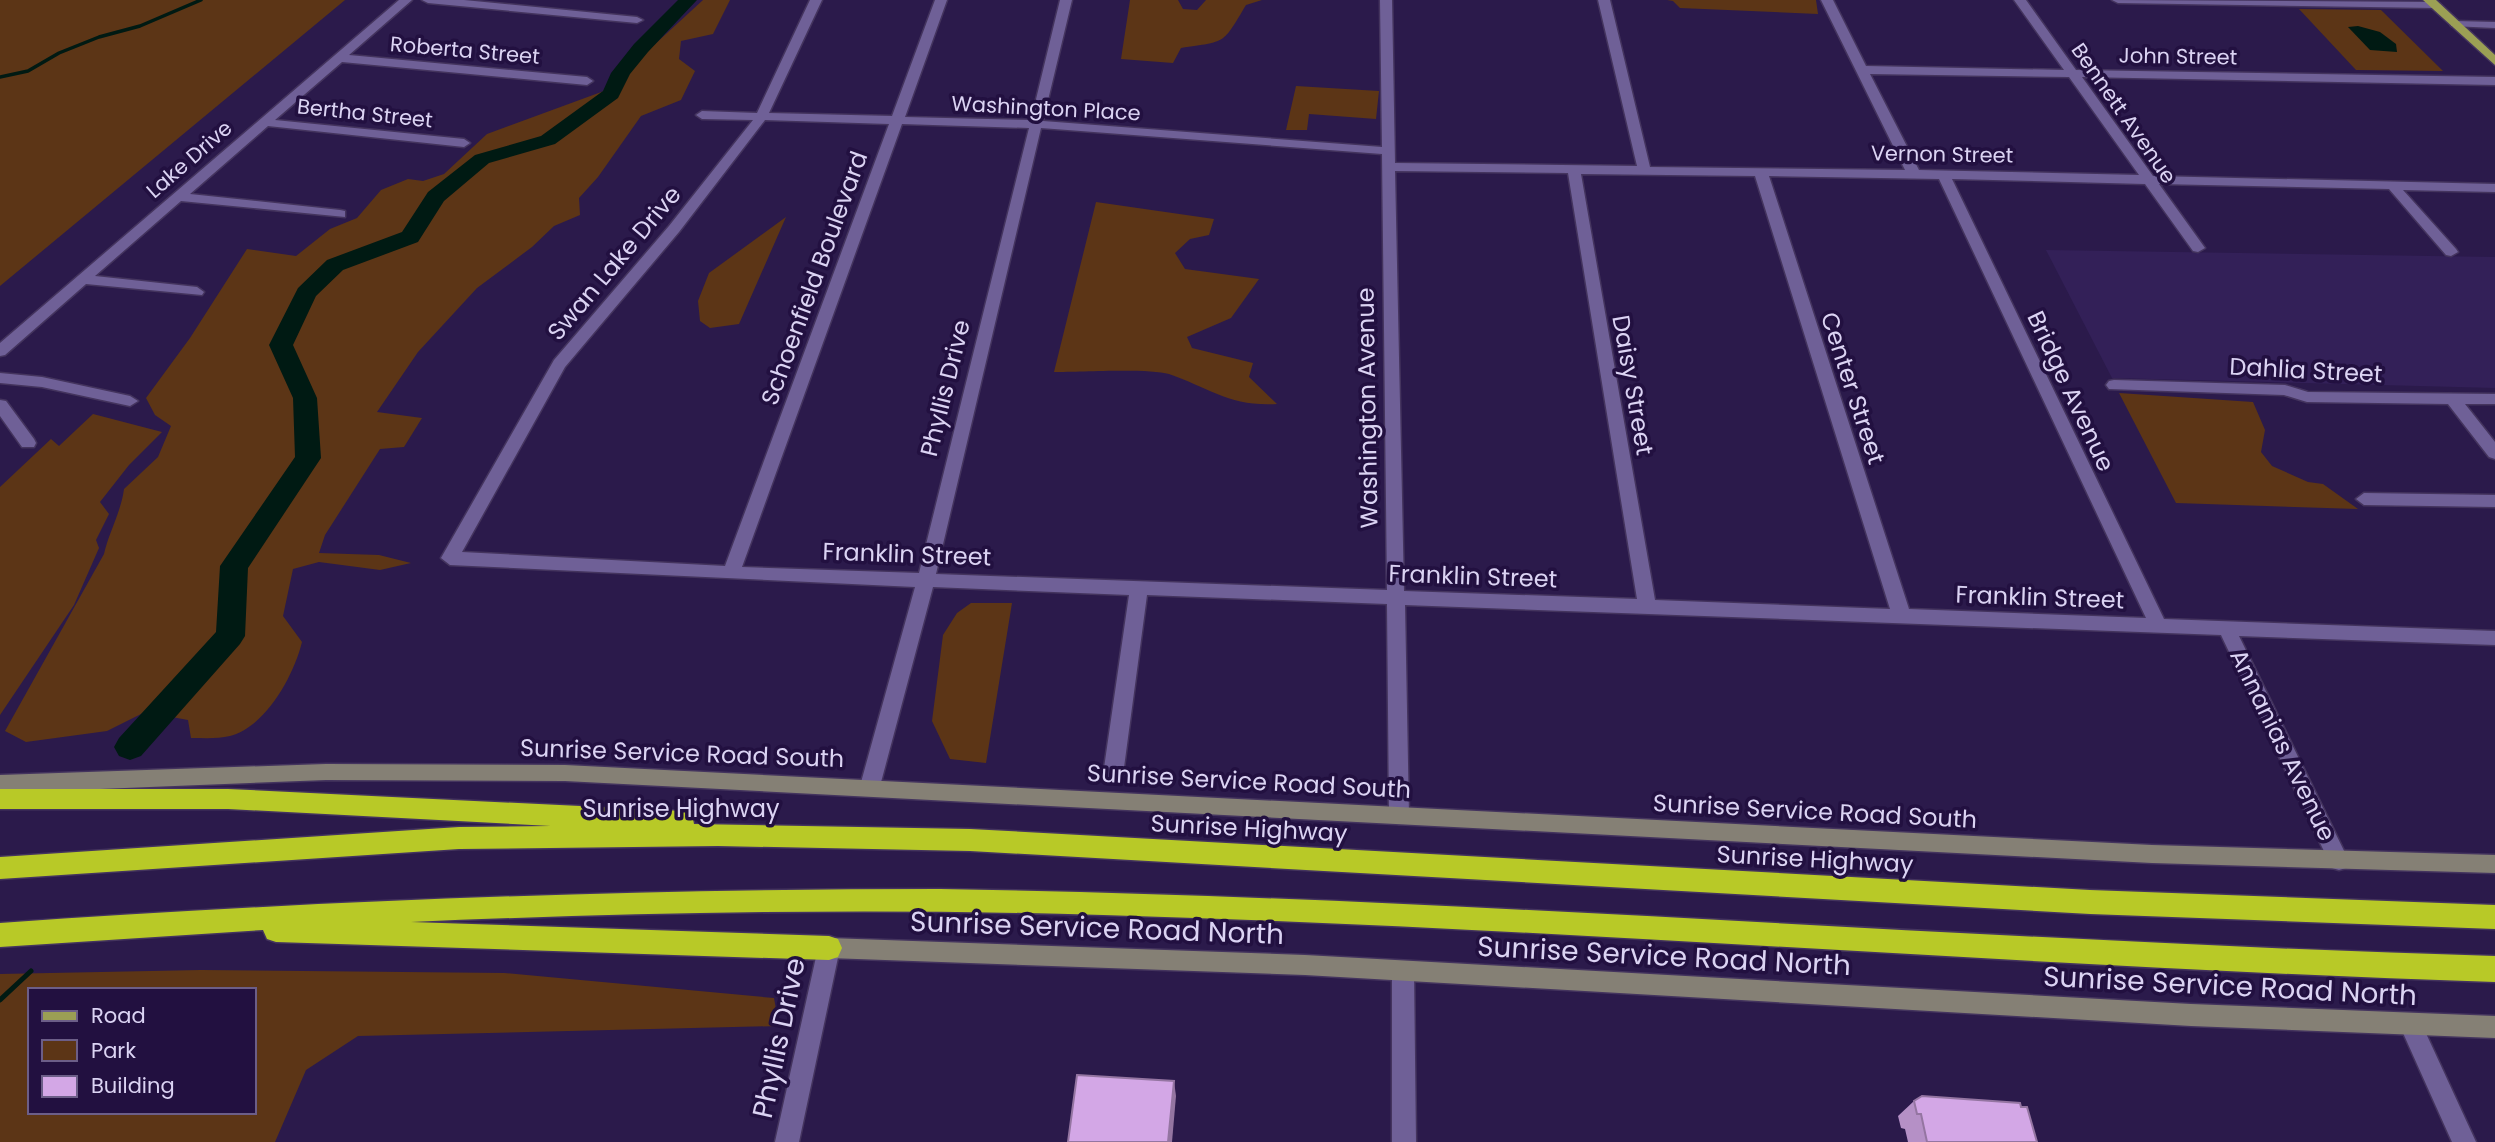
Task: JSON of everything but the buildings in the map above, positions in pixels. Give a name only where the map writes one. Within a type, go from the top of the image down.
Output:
[{"type":"highway","points":[[0,799],[228,799],[674,821],[843,836]]},
{"type":"highway","name":"Sunrise Highway","points":[[0,868],[459,838],[843,836],[970,840],[2200,907],[2495,917]]},
{"type":"highway","points":[[0,935],[556,905],[844,901],[1115,904],[1346,912],[2255,961],[2495,968]]},
{"type":"highway","points":[[166,925],[829,948]]},
{"type":"main road","points":[[2432,3],[2495,61]]},
{"type":"main road","name":"Sunrise Service Road South","points":[[0,784],[149,776],[376,771],[565,773],[870,786],[2140,854],[2495,864]]},
{"type":"main road","name":"Sunrise Service Road North","points":[[829,948],[1403,971],[2495,1027]]},
{"type":"street","name":"Lake Drive","points":[[0,351],[406,0]]},
{"type":"street","points":[[428,0],[637,20]]},
{"type":"street","name":"Swan Lake Drive","points":[[450,558],[559,364],[674,229],[760,118],[816,0]]},
{"type":"street","name":"Schoenfield Boulevard","points":[[731,573],[941,0]]},
{"type":"street","name":"Phyllis Drive","points":[[870,786],[926,579],[1066,0]]},
{"type":"street","name":"Washington Avenue","points":[[1386,0],[1399,815]]},
{"type":"street","points":[[1604,0],[1645,172]]},
{"type":"street","points":[[1827,0],[1914,174]]},
{"type":"street","name":"Bennett Avenue","points":[[2020,0],[2197,248]]},
{"type":"street","points":[[2118,0],[2432,3]]},
{"type":"street","points":[[2455,24],[2495,25]]},
{"type":"street","name":"Roberta Street","points":[[339,58],[587,81]]},
{"type":"street","name":"John Street","points":[[1860,70],[2495,81]]},
{"type":"street","name":"Washington Place","points":[[702,115],[1035,124],[1388,159]]},
{"type":"street","name":"Bertha Street","points":[[262,122],[464,143]]},
{"type":"street","name":"Vernon Street","points":[[1388,159],[1574,171],[1914,174],[2495,188]]},
{"type":"street","name":"Daisy Street","points":[[1574,171],[1647,607]]},
{"type":"street","name":"Center Street","points":[[1761,173],[1902,617]]},
{"type":"street","name":"Bridge Avenue","points":[[1944,176],[2158,625]]},
{"type":"street","points":[[2392,185],[2451,252]]},
{"type":"street","points":[[178,197],[340,214]]},
{"type":"street","points":[[81,279],[197,292]]},
{"type":"street","points":[[0,378],[42,382],[130,401]]},
{"type":"street","name":"Dahlia Street","points":[[2114,385],[2285,390],[2307,397],[2495,399]]},
{"type":"street","points":[[2452,398],[2495,453]]},
{"type":"street","points":[[0,405],[28,443]]},
{"type":"street","points":[[2364,499],[2495,501]]},
{"type":"street","name":"Franklin Street","points":[[450,558],[731,573],[2495,638]]},
{"type":"street","points":[[1113,775],[1139,587]]},
{"type":"street","name":"Annanias Avenue","points":[[2227,629],[2339,861]]},
{"type":"street","name":"Phyllis Drive","points":[[787,1142],[829,948]]},
{"type":"street","points":[[1403,971],[1404,1142]]},
{"type":"street","points":[[2410,1024],[2464,1142]]},
{"type":"shaded area","points":[[2358,26],[2380,32],[2396,44],[2397,52],[2370,50],[2348,27]]},
{"type":"shaded area","points":[[2046,250],[2495,257],[2495,388],[2112,378]]},
{"type":"green space","points":[[0,0],[345,0],[0,286]]},
{"type":"green space","points":[[703,0],[730,0],[713,34],[681,41],[679,59],[695,71],[681,100],[641,116],[598,177],[579,198],[580,215],[554,226],[532,247],[477,288],[418,352],[377,412],[422,418],[404,447],[380,449],[325,535],[319,553],[379,555],[411,563],[380,570],[319,562],[293,569],[283,616],[302,642],[298,655],[276,698],[255,722],[243,731],[225,737],[191,738],[188,720],[145,712],[107,731],[26,742],[5,731],[104,554],[124,489],[158,457],[171,426],[155,415],[146,398],[190,338],[247,249],[296,256],[330,229],[357,218],[381,190],[408,179],[423,181],[444,174],[487,134],[604,91]]},
{"type":"green space","points":[[1130,0],[1178,0],[1183,9],[1197,10],[1206,0],[1262,0],[1246,5],[1222,39],[1181,48],[1173,63],[1121,59]]},
{"type":"green space","points":[[1667,0],[1816,0],[1818,14],[1680,8],[1673,1]]},
{"type":"green space","points":[[2299,9],[2381,10],[2443,71],[2356,70]]},
{"type":"green space","points":[[1296,86],[1379,91],[1376,119],[1309,114],[1307,130],[1286,130]]},
{"type":"green space","points":[[1096,202],[1214,219],[1209,235],[1190,239],[1175,253],[1185,269],[1259,279],[1231,318],[1187,337],[1192,348],[1253,363],[1249,377],[1277,404],[1233,400],[1159,372],[1054,372]]},
{"type":"green space","points":[[786,217],[739,324],[710,328],[700,321],[698,301],[709,273]]},
{"type":"green space","points":[[2119,393],[2253,402],[2265,430],[2261,452],[2272,466],[2308,482],[2323,484],[2358,509],[2176,503]]},
{"type":"green space","points":[[93,414],[162,432],[129,465],[100,502],[109,514],[96,540],[99,548],[74,605],[0,715],[0,487],[51,439],[59,446]]},
{"type":"green space","points":[[971,603],[1012,603],[986,763],[950,759],[932,721],[943,635],[957,613]]},
{"type":"green space","points":[[201,970],[504,973],[774,998],[779,1026],[358,1036],[306,1070],[275,1142],[0,1142],[0,974]]},
{"type":"waterway","points":[[0,77],[28,71],[59,53],[99,37],[140,26],[201,0]]},
{"type":"waterway","points":[[130,747],[230,636],[234,566],[308,458],[305,398],[281,345],[306,293],[335,265],[410,237],[436,197],[482,159],[548,140],[611,94],[621,73],[641,48],[688,0]]},
{"type":"waterway","points":[[0,1000],[31,971]]}]
